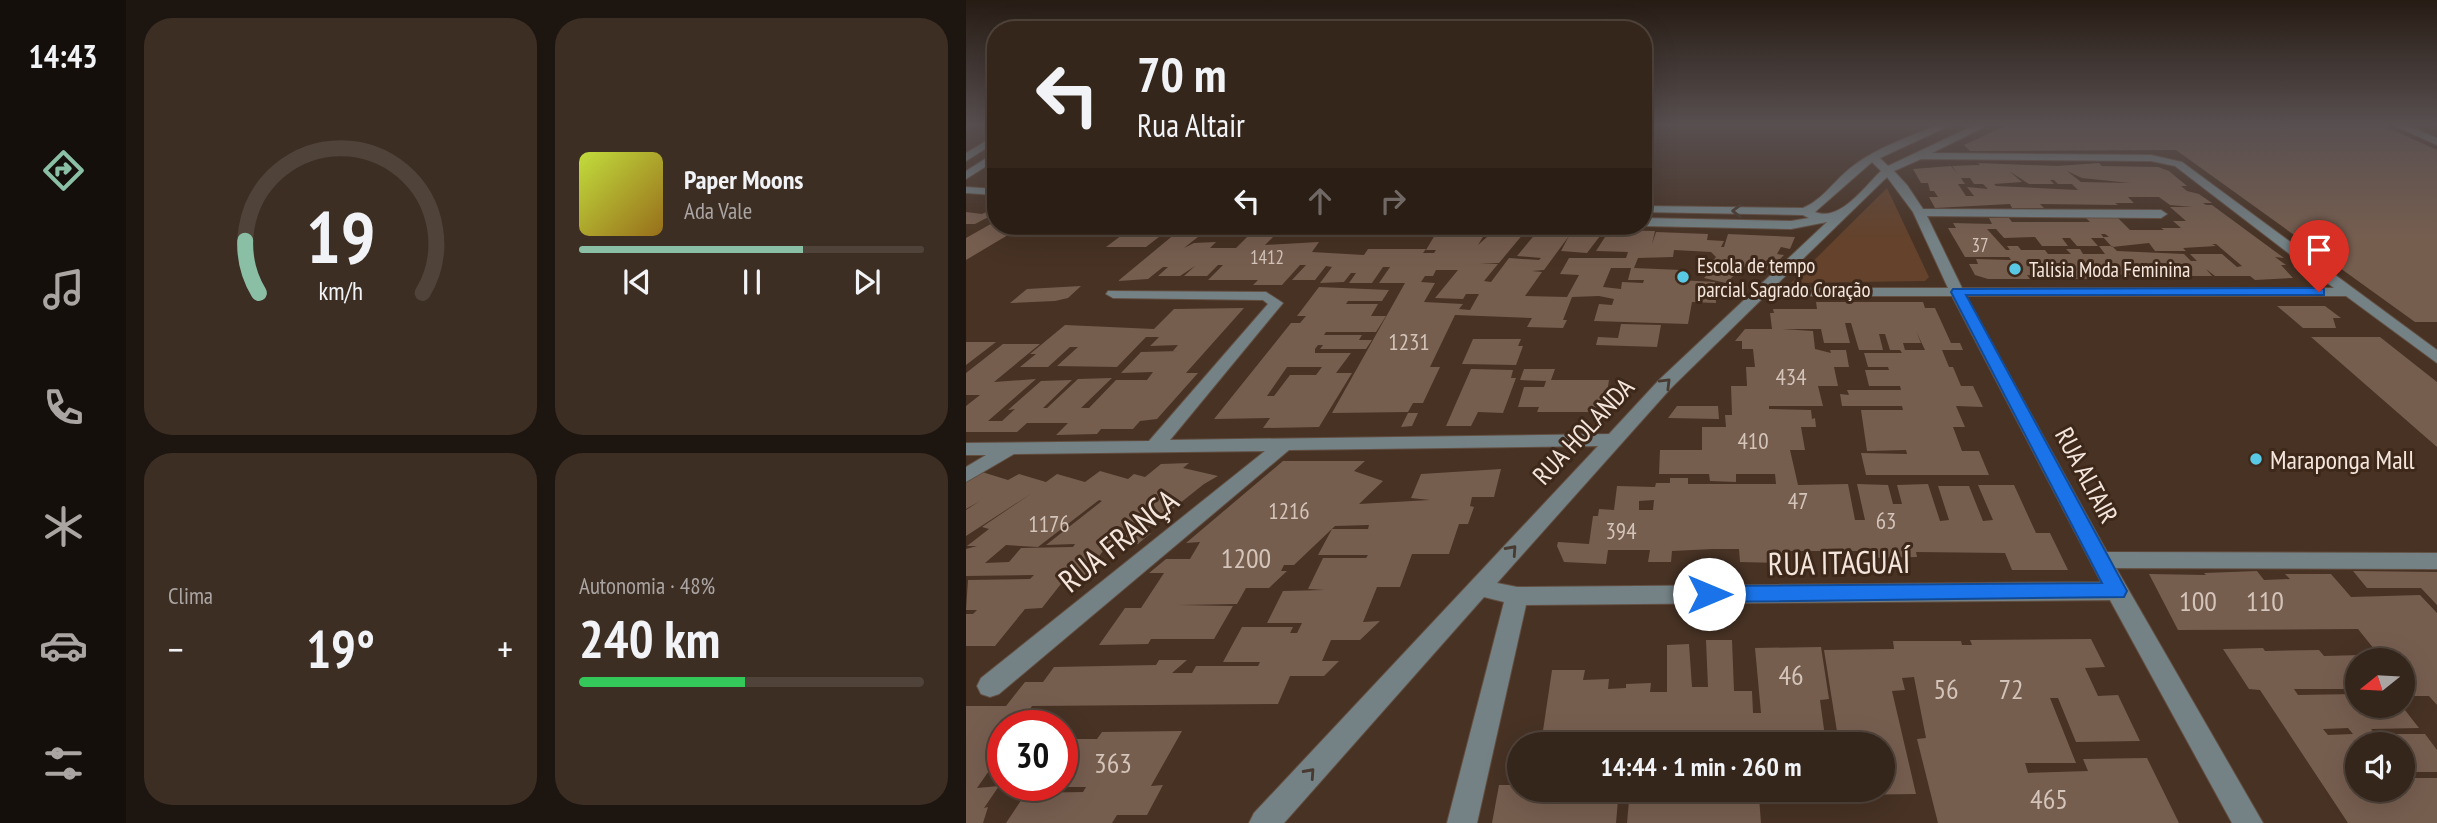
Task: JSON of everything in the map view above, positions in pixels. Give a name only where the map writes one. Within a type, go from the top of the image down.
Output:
[{"type":"street","points":[[966,176],[984,163]]},
{"type":"street","points":[[2176,163],[2437,358]]},
{"type":"street","name":"RUA HOLANDA","points":[[1805,212],[1821,205],[1854,171],[1881,164]]},
{"type":"street","name":"RUA HOLANDA","points":[[1264,823],[1612,440],[1665,384],[1765,292],[1881,164]]},
{"type":"street","name":"RUA ALTAIR","points":[[1881,164],[1919,212],[1957,292],[2117,591],[2248,823]]},
{"type":"street","points":[[966,190],[987,191]]},
{"type":"street","points":[[966,201],[987,202]]},
{"type":"street","points":[[1652,209],[1805,212],[1831,221]]},
{"type":"street","points":[[1919,212],[2161,214]]},
{"type":"street","points":[[1652,222],[1791,225],[1831,221]]},
{"type":"street","points":[[1765,292],[2346,292]]},
{"type":"street","points":[[1113,295],[1266,296],[1276,303],[1154,447]]},
{"type":"street","name":"RUA FRANÇA","points":[[966,449],[1612,440]]},
{"type":"street","name":"RUA FRANÇA","points":[[990,687],[1286,443]]},
{"type":"street","points":[[966,476],[1009,449]]},
{"type":"street","points":[[2102,560],[2437,561]]},
{"type":"street","name":"RUA ITAGUAÍ","points":[[1478,587],[1517,596],[2117,591]]},
{"type":"street","points":[[1462,823],[1517,596]]},
{"type":"shaded area","points":[[1887,188],[1929,277],[1925,281],[1791,283]]},
{"type":"building","points":[[1978,163],[2057,166],[2099,163],[2102,166],[2158,167],[2169,171],[2187,186],[2181,186],[2187,191],[2199,194],[2212,203],[2203,203],[2212,205],[2284,258],[2275,257],[2286,265],[2281,265],[2293,278],[2255,280],[2250,276],[2215,276],[2206,269],[2212,276],[2179,276],[2170,269],[2177,276],[2101,274],[2105,279],[2067,279],[2065,276],[2027,275],[2030,279],[1988,279],[1975,275],[1969,264],[1978,264],[1976,259],[2011,260],[2009,257],[1965,257],[1948,228],[1956,228],[1953,223],[1992,224],[1989,218],[2009,218],[2012,222],[2090,222],[2086,218],[2118,218],[2130,230],[2164,230],[2161,228],[2181,228],[2173,221],[2186,221],[2170,207],[2192,207],[2170,205],[2159,197],[2128,197],[2134,203],[2040,204],[2044,208],[2012,208],[2010,204],[1935,208],[1929,197],[1938,197],[1934,191],[1930,191],[1928,183],[1921,183],[1913,169],[1951,166],[1958,174],[1952,166],[1980,165]],"holes":[[[2009,171],[2029,184],[2054,184],[2050,180],[2054,180],[2058,184],[2072,184],[2078,190],[1996,186],[1994,184],[2022,182]],[[2067,171],[2082,178],[2130,183],[2081,182]],[[1961,178],[1970,178],[1974,184],[1983,184],[1988,189],[1967,187],[1974,196],[1966,196],[1958,184],[1965,184]],[[1987,229],[1996,229],[2004,238],[2035,237],[2042,246],[2068,246],[2062,238],[2070,238],[2077,246],[2098,246],[2091,238],[2104,238],[2111,246],[2099,246],[2105,254],[2083,254],[2080,249],[2066,249],[2071,254],[2048,254],[2045,250],[2021,250],[2018,246],[2007,246],[2010,250],[2006,250]],[[2149,243],[2155,251],[2186,251],[2183,248],[2216,244],[2242,266],[2237,267],[2222,254],[2190,254],[2197,261],[2191,261],[2184,254],[2117,251],[2113,247]]]},
{"type":"building","points":[[2195,163],[2437,163],[2437,322],[2415,322]]},
{"type":"building","points":[[966,212],[982,214],[987,212],[987,218],[975,224],[966,224]]},
{"type":"building","points":[[987,226],[987,235],[1008,235],[966,260],[966,238]]},
{"type":"building","points":[[1652,231],[1655,231],[1652,244],[1656,232],[1708,234],[1707,240],[1724,241],[1721,247],[1724,247],[1728,234],[1795,237],[1790,249],[1781,247],[1777,254],[1784,255],[1778,261],[1767,260],[1766,262],[1777,264],[1773,270],[1729,265],[1742,268],[1726,283],[1704,278],[1708,274],[1699,273],[1702,261],[1712,262],[1716,257],[1711,252],[1674,250],[1673,257],[1638,258],[1634,268],[1681,270],[1679,280],[1715,282],[1716,303],[1692,302],[1688,324],[1594,321],[1599,304],[1612,305],[1614,299],[1599,296],[1572,297],[1563,320],[1567,320],[1563,328],[1527,327],[1532,318],[1455,315],[1430,367],[1440,367],[1423,403],[1413,403],[1408,412],[1332,413],[1405,283],[1379,283],[1390,267],[1383,267],[1372,283],[1349,283],[1356,273],[1351,273],[1344,282],[1320,283],[1332,267],[1326,266],[1315,280],[1292,280],[1306,265],[1300,265],[1282,285],[1253,285],[1258,280],[1208,280],[1223,265],[1218,265],[1207,276],[1184,276],[1195,266],[1180,276],[1158,276],[1168,267],[1163,267],[1148,279],[1118,281],[1174,235],[1200,235],[1184,248],[1194,243],[1216,242],[1210,248],[1236,248],[1248,236],[1274,236],[1265,245],[1319,242],[1312,252],[1364,255],[1368,249],[1426,249],[1423,253],[1434,253],[1436,250],[1426,250],[1435,235],[1484,235],[1478,245],[1489,235],[1522,235],[1499,263],[1480,263],[1498,264],[1484,281],[1491,282],[1509,258],[1541,258],[1517,256],[1534,235],[1652,235]],"holes":[[[1569,236],[1561,251],[1587,253],[1600,236],[1605,237],[1596,251],[1628,252],[1626,258],[1569,258],[1560,274],[1579,275],[1567,297],[1525,296],[1542,272],[1532,271],[1544,270]],[[1611,268],[1631,268],[1628,280],[1644,280],[1643,283],[1622,282],[1621,289],[1603,287]],[[1436,270],[1458,270],[1435,298],[1463,299],[1466,294],[1479,294],[1470,310],[1459,309],[1463,304],[1424,302],[1435,283],[1421,282],[1425,276],[1433,276]]]},
{"type":"building","points":[[1122,235],[1161,235],[1146,247],[1106,247]]},
{"type":"building","points":[[1081,286],[1068,298],[1010,303],[1027,289]]},
{"type":"building","points":[[1319,287],[1389,290],[1382,301],[1348,301],[1346,304],[1378,304],[1371,316],[1386,316],[1376,332],[1326,332],[1324,335],[1362,335],[1359,340],[1372,340],[1366,349],[1320,349],[1323,345],[1318,345],[1315,349],[1315,353],[1351,353],[1336,373],[1352,373],[1319,427],[1263,428],[1270,418],[1214,419],[1291,323],[1300,323],[1306,316],[1297,316]],"holes":[[[1287,367],[1322,367],[1316,375],[1290,375],[1274,396],[1267,396]]]},
{"type":"building","points":[[1816,302],[1923,302],[1925,308],[1935,308],[1951,343],[1960,343],[1963,350],[1942,350],[1949,367],[1953,367],[1961,386],[1973,386],[1983,407],[1956,406],[1965,427],[1953,427],[1962,451],[1979,451],[1989,475],[1866,475],[1861,453],[1907,454],[1906,450],[1867,451],[1861,410],[1903,410],[1902,406],[1842,406],[1840,394],[1849,395],[1847,390],[1901,390],[1900,386],[1869,386],[1865,370],[1889,370],[1888,367],[1868,367],[1864,353],[1902,353],[1900,350],[1890,350],[1885,334],[1879,334],[1883,350],[1859,350],[1851,323],[1845,323],[1850,343],[1824,343],[1821,329],[1782,329],[1813,331],[1815,349],[1831,353],[1830,350],[1846,350],[1849,367],[1834,367],[1838,386],[1818,386],[1823,406],[1769,406],[1769,409],[1811,410],[1812,419],[1815,418],[1816,427],[1801,427],[1805,450],[1790,450],[1798,485],[1848,484],[1855,520],[1865,520],[1857,484],[1888,485],[1893,504],[1902,504],[1897,485],[1928,484],[1940,521],[1949,520],[1938,486],[1969,486],[1983,521],[1993,520],[1978,485],[2014,485],[2036,533],[2050,533],[2068,570],[2012,570],[2005,553],[1916,552],[1917,557],[1873,558],[1872,551],[1782,551],[1783,563],[1740,562],[1739,549],[1713,549],[1672,551],[1671,562],[1648,562],[1650,550],[1608,550],[1606,564],[1564,562],[1557,546],[1558,542],[1589,544],[1593,516],[1598,516],[1599,509],[1614,510],[1617,486],[1655,487],[1656,483],[1670,483],[1670,478],[1688,478],[1688,484],[1776,484],[1775,474],[1736,474],[1736,482],[1710,481],[1709,474],[1659,474],[1660,450],[1702,450],[1702,427],[1726,427],[1725,415],[1732,415],[1731,386],[1747,386],[1746,367],[1755,367],[1753,349],[1742,349],[1742,341],[1735,341],[1745,329],[1772,329],[1770,313],[1774,313],[1773,309],[1817,309]],"holes":[[[1916,331],[1925,350],[1905,350],[1903,343],[1921,343]],[[1654,500],[1653,510],[1639,510],[1639,501]]]},
{"type":"building","points":[[2277,306],[2325,306],[2341,318],[2333,318],[2336,328],[2303,328]]},
{"type":"building","points":[[1244,308],[1186,373],[1198,373],[1157,419],[1140,421],[1133,429],[1101,429],[1097,434],[1056,435],[1068,423],[1027,423],[1017,432],[966,432],[966,406],[980,395],[966,395],[966,373],[1003,344],[1040,344],[994,382],[1036,379],[988,421],[1002,421],[1015,409],[1008,410],[1041,381],[1072,380],[1043,408],[1047,408],[1078,379],[1112,378],[1081,408],[1089,408],[1116,380],[1147,380],[1153,372],[1121,373],[1141,352],[1179,351],[1173,351],[1178,345],[1150,346],[1159,337],[1146,337],[1117,367],[1057,366],[1078,347],[1070,347],[1048,367],[1020,367],[1036,354],[1030,354],[1065,325],[1154,329],[1174,309]]},
{"type":"building","points":[[1621,324],[1661,325],[1657,347],[1596,345],[1598,337],[1618,338]]},
{"type":"building","points":[[2311,337],[2380,337],[2437,382],[2437,447]]},
{"type":"building","points":[[1473,339],[1521,339],[1518,346],[1523,346],[1516,365],[1462,364]]},
{"type":"building","points":[[966,342],[996,342],[966,365]]},
{"type":"building","points":[[1471,369],[1513,370],[1511,378],[1516,378],[1503,413],[1478,412],[1471,426],[1446,426]]},
{"type":"building","points":[[1524,369],[1555,369],[1551,380],[1609,380],[1604,412],[1537,412],[1539,407],[1518,407],[1524,387],[1544,387],[1546,381],[1520,380]]},
{"type":"building","points":[[1677,406],[1718,406],[1719,419],[1668,418]]},
{"type":"building","points":[[1408,413],[1418,413],[1412,426],[1401,427]]},
{"type":"building","points":[[1283,461],[1365,461],[1354,471],[1383,481],[1359,504],[1430,500],[1411,498],[1421,474],[1501,469],[1494,497],[1472,497],[1470,506],[1474,507],[1468,524],[1459,524],[1449,554],[1412,554],[1400,587],[1377,587],[1363,622],[1380,621],[1360,640],[1331,640],[1322,661],[1339,661],[1324,676],[1290,676],[1278,704],[1032,706],[1030,710],[987,710],[987,774],[977,788],[987,787],[989,801],[984,808],[988,807],[983,823],[966,823],[966,706],[1006,706],[1025,682],[1043,682],[1054,667],[1156,665],[1159,660],[1187,660],[1172,673],[1192,673],[1196,666],[1258,666],[1260,662],[1223,662],[1242,627],[1293,627],[1290,633],[1297,633],[1302,623],[1267,623],[1283,591],[1325,590],[1308,589],[1323,558],[1366,558],[1368,555],[1318,555],[1332,529],[1368,529],[1369,525],[1335,526],[1294,565],[1284,565],[1281,571],[1287,571],[1269,588],[1246,588],[1237,604],[1179,605],[1233,606],[1214,639],[1151,639],[1148,644],[1099,645],[1125,608],[1141,608],[1164,573],[1149,573],[1166,559],[1190,559],[1200,542],[1186,543]]},
{"type":"building","points":[[1189,463],[1183,468],[1218,476],[1145,531],[1151,533],[1138,544],[1109,543],[1085,575],[1068,575],[1042,608],[1025,609],[995,646],[966,646],[966,614],[973,614],[977,610],[966,610],[968,580],[1030,579],[1034,575],[966,576],[966,549],[977,546],[967,546],[989,529],[982,527],[1032,493],[966,536],[966,510],[980,501],[966,509],[966,481],[982,472],[1008,480],[1019,474],[1046,482],[1057,474],[1085,482],[1100,471],[1128,479],[1134,474],[1145,477],[1161,464]],"holes":[[[1099,500],[1102,501],[1046,545],[1075,544],[1073,547],[1021,548],[1009,562],[985,563],[1006,545],[1038,547]]]},
{"type":"building","points":[[2257,571],[2264,580],[2290,579],[2285,574],[2331,574],[2351,597],[2420,595],[2437,613],[2437,705],[2429,696],[2415,696],[2415,648],[2373,648],[2358,629],[2178,630],[2149,574],[2206,575],[2204,573]]},
{"type":"building","points":[[2353,571],[2437,572],[2437,605],[2421,588],[2367,588]]},
{"type":"building","points":[[2091,639],[2105,667],[2085,668],[2098,696],[2118,695],[2140,741],[2076,742],[2058,698],[2050,698],[2076,763],[2025,763],[2028,773],[2088,771],[2083,759],[2147,758],[2179,823],[1938,823],[1917,739],[1926,738],[1914,677],[1902,678],[1905,690],[1892,691],[1916,794],[1895,794],[1895,732],[1837,732],[1824,650],[1894,649],[1893,641],[1961,641],[1962,645],[1972,645],[1970,640]]},
{"type":"building","points":[[1706,640],[1732,640],[1734,691],[1752,691],[1753,713],[1761,713],[1755,648],[1821,647],[1829,699],[1820,700],[1824,732],[1543,732],[1552,670],[1585,670],[1583,680],[1609,679],[1608,689],[1626,688],[1626,684],[1651,683],[1650,692],[1667,692],[1667,645],[1689,644],[1692,687],[1708,687]]},
{"type":"building","points":[[2223,649],[2319,650],[2324,656],[2345,655],[2345,689],[2294,689],[2298,695],[2345,694],[2345,718],[2411,718],[2419,728],[2371,729],[2373,732],[2351,732],[2348,728],[2323,729],[2328,735],[2345,734],[2345,802],[2415,802],[2415,778],[2437,778],[2437,823],[2348,823],[2260,690],[2249,689]]},
{"type":"building","points":[[1182,731],[1151,786],[1163,785],[1147,815],[1117,815],[1112,823],[1006,823],[1021,801],[1078,801],[1078,792],[1083,792],[1086,787],[1078,787],[1078,739],[1097,739],[1102,732]]},
{"type":"building","points":[[2415,734],[2425,734],[2437,750],[2437,772],[2415,772]]},
{"type":"building","points":[[1499,785],[1507,785],[1507,802],[1618,802],[1616,823],[1492,823]]},
{"type":"building","points":[[1629,802],[1759,802],[1761,823],[1627,823]]},
{"type":"place","name":"Talisia Moda Feminina","points":[[2015,269]]},
{"type":"place","name":"Escola de tempo parcial Sagrado Coração","points":[[1683,277]]},
{"type":"place","name":"Maraponga Mall","points":[[2256,459]]},
{"type":"route","points":[[1709,594],[2117,591],[1957,292],[2319,292]]}]
